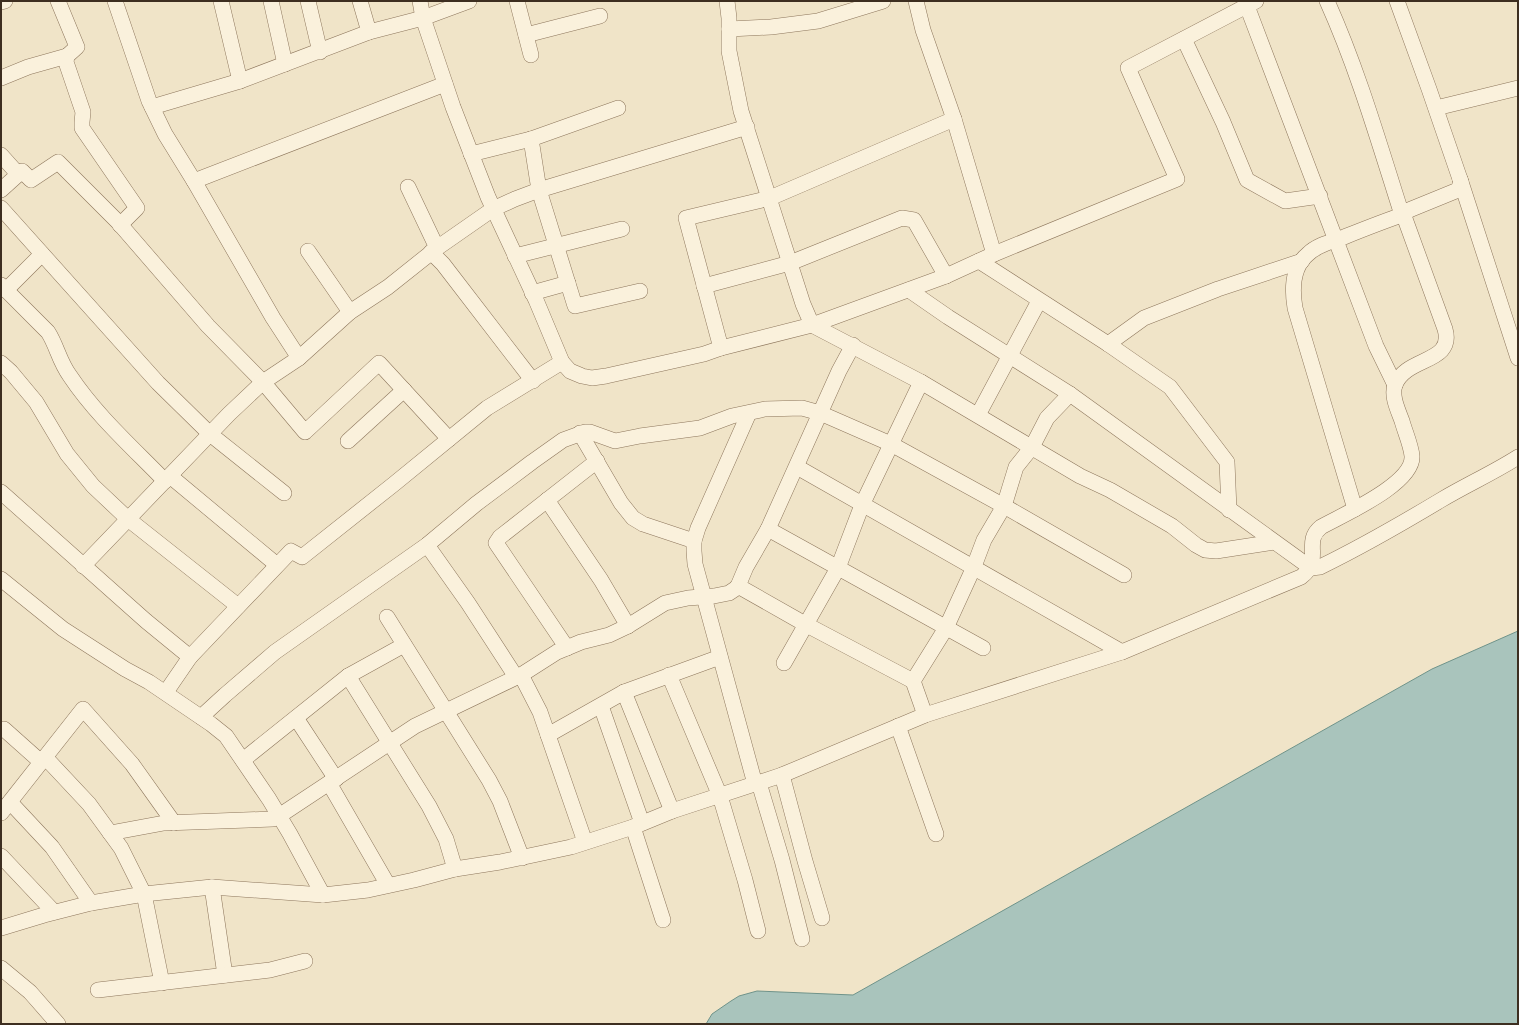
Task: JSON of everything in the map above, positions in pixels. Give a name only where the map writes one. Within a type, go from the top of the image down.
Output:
[{"type":"street","points":[[1,2],[5,1]]},
{"type":"street","points":[[1,78],[28,67],[66,56],[77,47],[58,1]]},
{"type":"street","points":[[115,1],[152,106],[165,134],[194,181],[273,318],[299,358]]},
{"type":"street","points":[[221,1],[240,81]]},
{"type":"street","points":[[271,1],[285,64]]},
{"type":"street","points":[[308,1],[320,52]]},
{"type":"street","points":[[360,1],[370,32]]},
{"type":"street","points":[[420,1],[423,18],[445,84],[471,154],[493,209],[562,362],[570,371],[592,378],[704,354],[721,348],[812,325],[946,276],[994,254],[1177,179],[1128,68],[1252,3],[1320,196],[1376,346],[1395,385]]},
{"type":"street","points":[[152,106],[240,81],[370,32],[423,18],[450,4],[469,1]]},
{"type":"street","points":[[517,1],[530,55]]},
{"type":"street","points":[[727,1],[729,51],[741,111],[803,304],[812,325],[853,345],[921,382],[1080,476],[1110,490],[1165,522],[1196,546],[1205,550],[1216,551],[1274,542]]},
{"type":"street","points":[[729,29],[771,27],[818,21],[883,1]]},
{"type":"street","points":[[916,1],[923,30],[954,118],[994,254]]},
{"type":"street","points":[[1311,568],[1313,540],[1316,531],[1387,490],[1408,469],[1412,456],[1396,403],[1394,392],[1395,385],[1404,372],[1416,364],[1441,352],[1446,342],[1445,329],[1403,214],[1356,72],[1327,1]]},
{"type":"street","points":[[1397,1],[1436,108],[1518,358]]},
{"type":"street","points":[[526,35],[600,16]]},
{"type":"street","points":[[1184,39],[1223,122],[1247,180],[1285,201],[1320,196]]},
{"type":"street","points":[[66,56],[66,62],[83,112],[82,128],[137,208],[120,225]]},
{"type":"street","points":[[194,181],[445,84]]},
{"type":"street","points":[[1436,108],[1518,88]]},
{"type":"street","points":[[471,154],[531,139],[618,108]]},
{"type":"street","points":[[721,348],[686,218],[770,198],[954,118]]},
{"type":"street","points":[[83,566],[210,434],[263,382],[299,358],[350,312],[388,287],[434,250],[493,209],[538,190],[747,127]]},
{"type":"street","points":[[531,139],[538,190],[575,306],[640,291]]},
{"type":"street","points":[[1,155],[18,174]]},
{"type":"street","points":[[1,190],[22,171],[31,180],[58,162],[120,225],[208,326],[263,382],[305,432],[379,363],[449,439]]},
{"type":"street","points":[[1355,509],[1295,308],[1293,297],[1296,272],[1308,254],[1337,240],[1458,190],[1460,186],[1460,179]]},
{"type":"street","points":[[408,187],[434,250],[443,264],[533,380]]},
{"type":"street","points":[[1,208],[133,357],[210,434],[284,493]]},
{"type":"street","points":[[704,286],[790,263],[902,218],[914,220],[946,276]]},
{"type":"street","points":[[515,256],[622,230]]},
{"type":"street","points":[[308,250],[350,312]]},
{"type":"street","points":[[42,254],[4,288],[48,332],[63,365],[91,404],[167,478],[277,565]]},
{"type":"street","points":[[979,261],[1170,386],[1227,462],[1229,510]]},
{"type":"street","points":[[1108,344],[1144,318],[1218,289],[1302,261]]},
{"type":"street","points":[[532,293],[568,283]]},
{"type":"street","points":[[909,290],[948,317],[1070,394],[1311,568]]},
{"type":"street","points":[[978,415],[1039,301]]},
{"type":"street","points":[[110,833],[164,823],[272,819],[280,816],[415,726],[519,676],[557,652],[581,642],[609,635],[628,626],[665,603],[688,598],[729,593],[738,586],[746,567],[768,529],[839,371],[853,345]]},
{"type":"street","points":[[166,692],[190,657],[291,551],[302,557],[487,408],[562,362]]},
{"type":"street","points":[[2,366],[11,372],[36,402],[67,454],[93,486],[128,519],[238,606]]},
{"type":"street","points":[[784,663],[838,568],[862,505],[921,382]]},
{"type":"street","points":[[348,441],[404,390]]},
{"type":"street","points":[[913,681],[946,628],[973,569],[984,540],[1004,506],[1016,467],[1032,447],[1047,418],[1070,394]]},
{"type":"street","points":[[201,717],[275,652],[427,545],[476,504],[532,462],[563,440],[580,433],[590,432],[615,441],[700,428],[732,416],[749,412],[766,409],[802,408],[820,413],[891,444],[1004,506],[1124,575]]},
{"type":"street","points":[[749,412],[698,528],[694,541],[695,564],[703,597],[757,783],[782,860],[802,939]]},
{"type":"street","points":[[580,433],[624,507],[633,518],[643,524],[694,541]]},
{"type":"street","points":[[1,928],[54,912],[91,903],[144,894],[212,887],[324,895],[368,890],[456,869],[522,858],[571,847],[637,825],[672,811],[782,775],[925,715],[1122,652],[1300,577],[1311,568],[1320,567],[1402,524],[1442,500],[1498,470],[1518,457]]},
{"type":"street","points":[[568,648],[496,543],[500,537],[597,461]]},
{"type":"street","points":[[797,467],[973,569],[1122,652]]},
{"type":"street","points":[[1,492],[83,566],[190,657]]},
{"type":"street","points":[[547,500],[601,580],[628,626]]},
{"type":"street","points":[[768,529],[983,648]]},
{"type":"street","points":[[427,545],[519,676],[540,712],[586,842]]},
{"type":"street","points":[[1,580],[63,629],[125,669],[166,692],[226,736],[280,816],[324,895]]},
{"type":"street","points":[[738,586],[805,624],[913,681],[925,715]]},
{"type":"street","points":[[387,617],[489,780],[500,801],[522,858]]},
{"type":"street","points":[[243,760],[348,676],[404,645]]},
{"type":"street","points":[[548,735],[624,692],[720,657]]},
{"type":"street","points":[[670,675],[720,796],[745,880],[758,931]]},
{"type":"street","points":[[348,676],[429,806],[446,839],[456,869]]},
{"type":"street","points":[[624,692],[672,811]]},
{"type":"street","points":[[601,706],[637,825],[663,920]]},
{"type":"street","points":[[91,903],[52,847],[4,810],[83,709],[132,764],[174,823]]},
{"type":"street","points":[[296,718],[333,781],[388,886]]},
{"type":"street","points":[[898,726],[936,834]]},
{"type":"street","points":[[4,729],[43,760],[89,804],[121,848],[144,894],[162,982]]},
{"type":"street","points":[[782,775],[822,918]]},
{"type":"street","points":[[1,856],[54,912]]},
{"type":"street","points":[[212,887],[225,975]]},
{"type":"street","points":[[98,990],[270,970],[305,961]]},
{"type":"street","points":[[1,968],[30,992],[58,1024]]},
{"type":"water","points":[[1518,631],[1518,1024],[706,1024],[712,1014],[731,1001],[739,996],[757,991],[853,995],[1432,669]]}]
